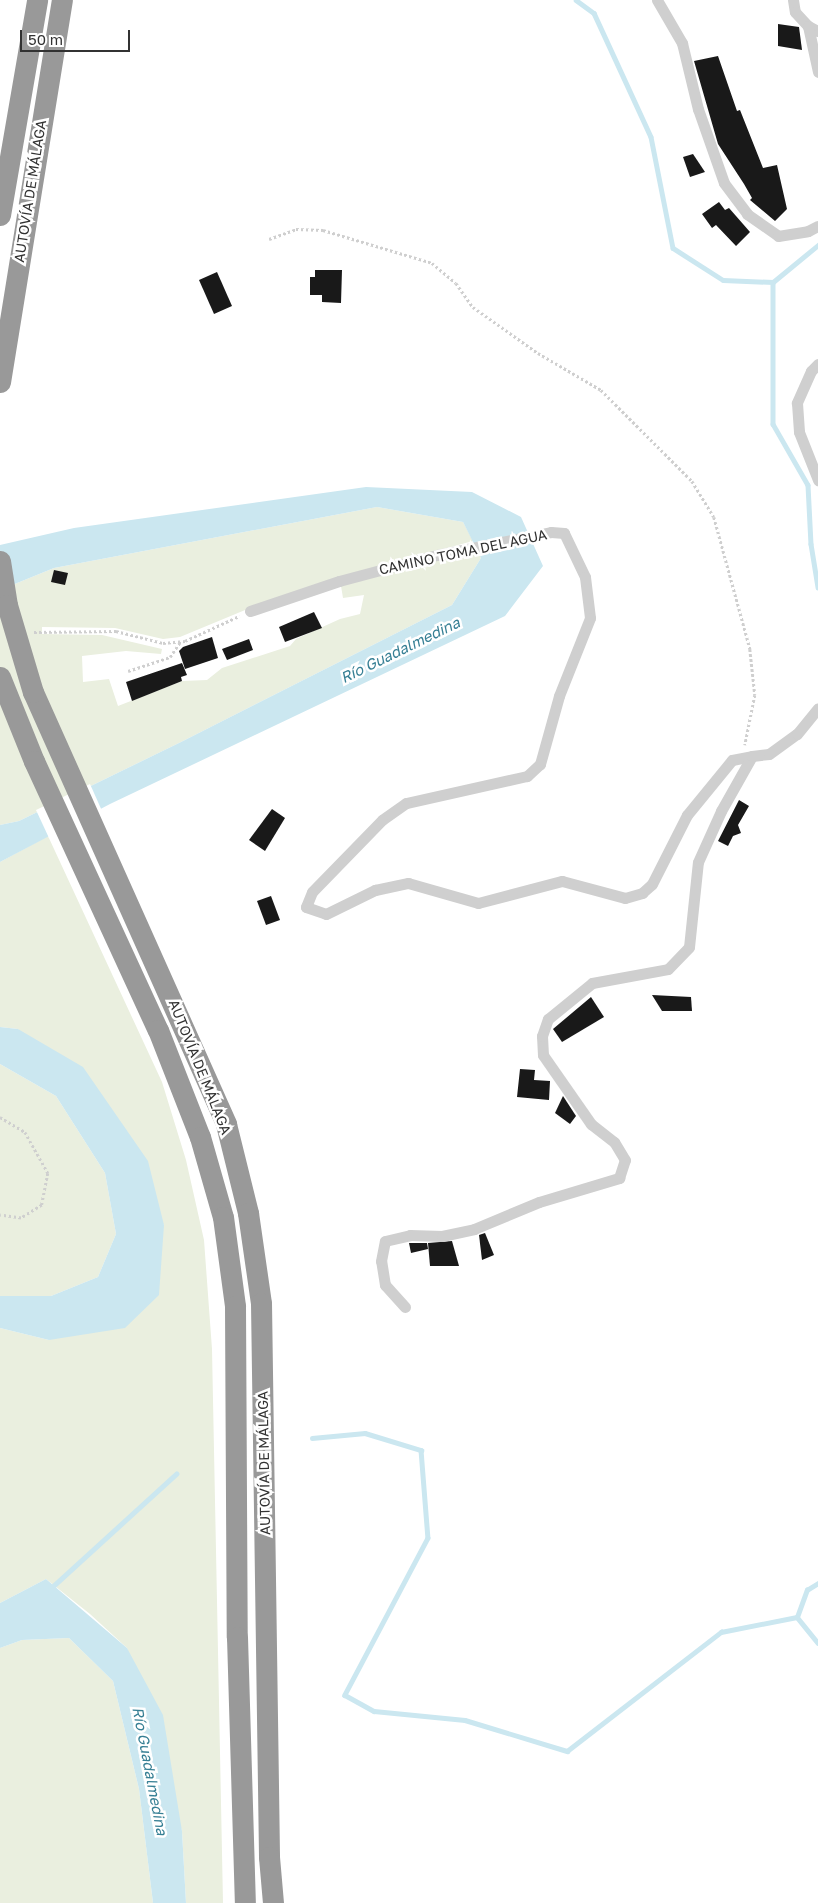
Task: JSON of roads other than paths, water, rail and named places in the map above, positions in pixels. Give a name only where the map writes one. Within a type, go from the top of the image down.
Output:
[{"type":"highway","name":"AUTOVÍA DE MÁLAGA","points":[[0,215],[37,0]]},
{"type":"highway","name":"AUTOVÍA DE MÁLAGA","points":[[0,382],[62,0]]},
{"type":"highway","name":"AUTOVÍA DE MÁLAGA","points":[[0,561],[7,606],[33,692],[112,864],[226,1124],[248,1213],[261,1303],[269,1857],[273,1903]]},
{"type":"highway","name":"AUTOVÍA DE MÁLAGA","points":[[0,677],[8,702],[158,1030],[200,1137],[223,1218],[234,1306],[237,1637],[245,1903]]},
{"type":"street","points":[[657,0],[682,43],[698,109],[724,183],[747,214],[778,236],[808,231],[818,226]]},
{"type":"street","points":[[793,0],[795,12],[813,28],[818,72]]},
{"type":"street","points":[[818,364],[811,371],[798,403],[799,432],[818,480]]},
{"type":"street","name":"CAMINO TOMA DEL AGUA","points":[[250,611],[339,581],[437,555],[551,532],[564,533],[585,577],[590,618],[559,696],[540,764],[527,776],[406,804],[382,820],[312,892],[306,907],[326,914],[375,890],[408,884],[478,903],[562,881],[626,898],[642,893],[652,884],[687,815],[732,760],[752,756]]},
{"type":"street","points":[[405,1307],[385,1285],[381,1262],[385,1241],[410,1234],[442,1236],[474,1230],[539,1202],[619,1178],[626,1160],[614,1142],[591,1124],[543,1055],[542,1036],[548,1018],[592,983],[668,969],[689,947],[698,862],[721,811],[752,756],[769,754],[798,734],[818,708]]},
{"type":"water","name":"Río Guadalmedina","points":[[366,487],[472,492],[521,517],[543,566],[505,616],[110,804],[0,862],[0,825],[19,821],[181,742],[452,605],[481,558],[463,522],[377,507],[54,568],[0,590],[0,545],[74,528]]},
{"type":"water","points":[[0,1027],[18,1029],[83,1067],[148,1161],[164,1225],[159,1295],[125,1328],[49,1340],[0,1328],[0,1296],[51,1296],[98,1277],[116,1234],[105,1173],[56,1096],[0,1064]]},
{"type":"water","name":"Río Guadalmedina","points":[[46,1579],[127,1648],[163,1715],[182,1831],[186,1903],[153,1903],[139,1789],[113,1681],[69,1638],[22,1640],[0,1648],[0,1603]]},
{"type":"waterway","points":[[576,0],[594,13],[651,137],[673,248],[723,280],[773,282],[818,245]]},
{"type":"waterway","points":[[773,282],[773,424],[808,485],[811,544],[818,587]]},
{"type":"waterway","points":[[312,1438],[365,1433],[421,1450],[428,1538],[345,1695],[374,1711],[465,1720],[567,1751],[721,1632],[797,1617],[807,1590],[818,1583]]},
{"type":"waterway","points":[[50,1589],[176,1474]]},
{"type":"waterway","points":[[797,1617],[818,1643]]}]
